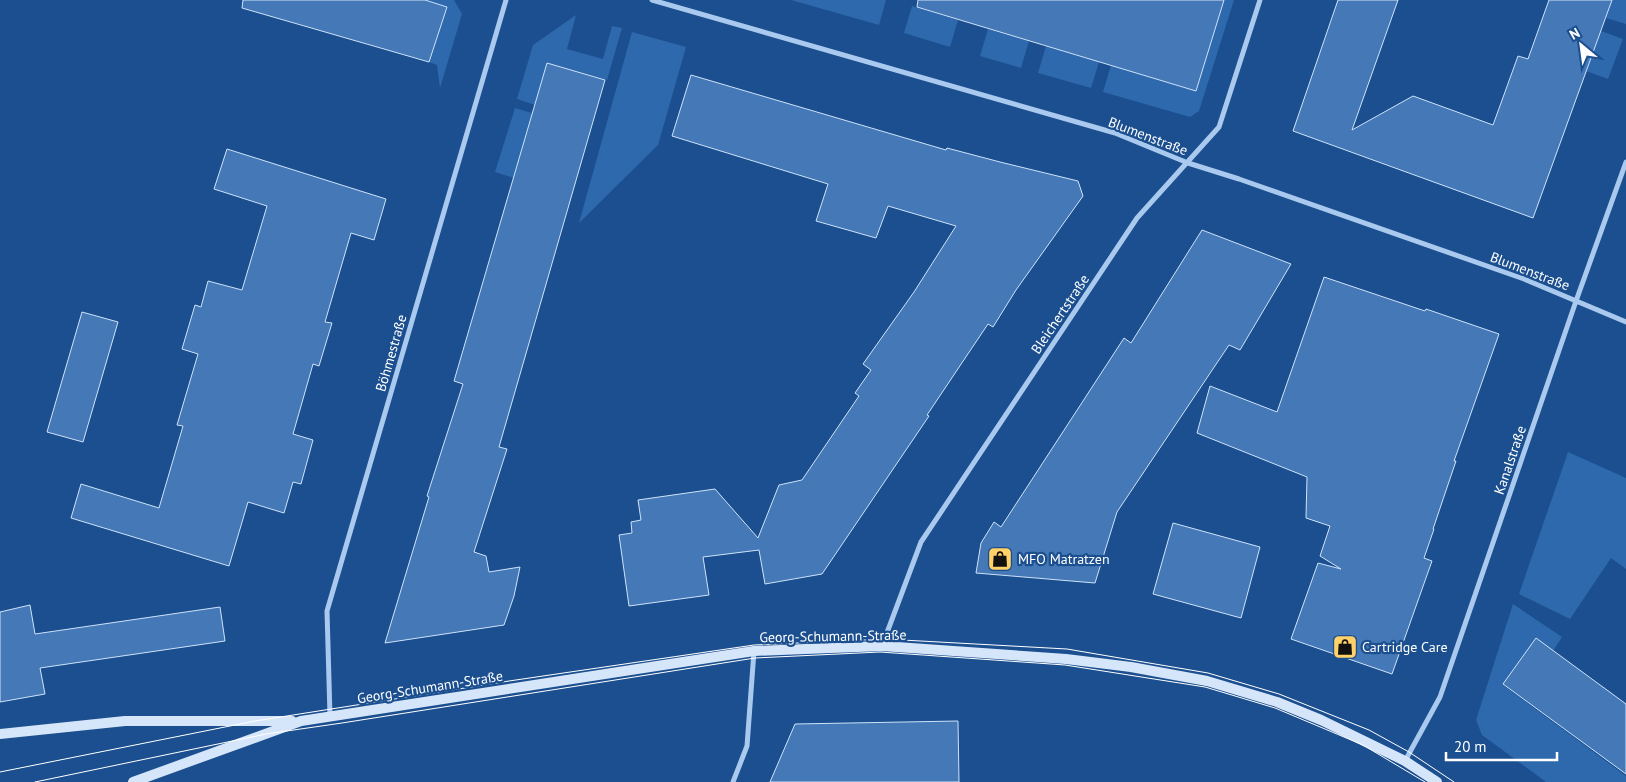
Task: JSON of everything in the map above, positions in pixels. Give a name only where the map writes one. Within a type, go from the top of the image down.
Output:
[{"type":"main road","name":"Georg-Schumann-Straße","points":[[0,734],[125,721],[301,721],[754,651],[882,646],[1066,659],[1131,667],[1207,681],[1277,702],[1365,740],[1405,761],[1437,782]]},
{"type":"main road","name":"Georg-Schumann-Straße","points":[[133,782],[301,721]]},
{"type":"street","name":"Böhmestraße","points":[[330,716],[327,611],[506,0]]},
{"type":"street","name":"Blumenstraße","points":[[652,0],[1115,133],[1188,164],[1239,178],[1524,279],[1626,322]]},
{"type":"street","name":"Bleichertstraße","points":[[882,646],[921,542],[1138,218],[1219,127],[1260,0]]},
{"type":"street","name":"Kanalstraße","points":[[1405,761],[1440,697],[1576,301],[1626,162]]},
{"type":"street","points":[[733,782],[747,746],[754,651]]},
{"type":"shaded area","points":[[425,0],[454,0],[462,14],[440,88],[437,65],[429,62],[447,7]]},
{"type":"shaded area","points":[[791,0],[886,0],[879,25]]},
{"type":"shaded area","points":[[1224,0],[1234,0],[1199,111],[1190,117],[1103,92],[1111,65],[1196,91]]},
{"type":"shaded area","points":[[1612,0],[1626,0],[1626,24],[1606,18]]},
{"type":"shaded area","points":[[912,6],[958,20],[950,47],[904,33]]},
{"type":"shaded area","points":[[576,15],[567,49],[603,59],[612,26],[622,28],[607,80],[547,63],[535,105],[517,99],[533,45]]},
{"type":"shaded area","points":[[988,29],[1029,41],[1021,68],[980,56]]},
{"type":"shaded area","points":[[1601,31],[1623,39],[1608,79],[1586,71]]},
{"type":"shaded area","points":[[632,32],[686,47],[658,145],[579,223]]},
{"type":"shaded area","points":[[1046,46],[1099,62],[1091,88],[1038,73]]},
{"type":"shaded area","points":[[515,108],[532,113],[514,178],[495,172]]},
{"type":"shaded area","points":[[1568,452],[1626,478],[1626,569],[1611,558],[1570,619],[1519,594]]},
{"type":"shaded area","points":[[1513,604],[1562,637],[1553,651],[1536,638],[1503,685],[1626,776],[1626,782],[1546,782],[1482,735],[1476,720]]},
{"type":"building","points":[[243,0],[425,0],[447,7],[429,62],[242,8]]},
{"type":"building","points":[[918,0],[1224,0],[1196,91],[917,7]]},
{"type":"building","points":[[1338,0],[1398,0],[1352,130],[1413,96],[1493,125],[1518,56],[1528,59],[1549,0],[1612,0],[1533,218],[1293,131]]},
{"type":"building","points":[[547,63],[605,80],[499,447],[507,449],[474,552],[486,556],[489,572],[520,567],[514,596],[504,625],[385,643],[429,497],[427,496],[463,384],[454,381]]},
{"type":"building","points":[[691,75],[946,150],[947,148],[1078,181],[1083,196],[1016,290],[993,327],[988,324],[927,415],[929,416],[822,574],[765,584],[759,550],[703,557],[709,595],[629,606],[619,535],[632,533],[631,522],[641,520],[638,500],[715,489],[758,538],[779,485],[802,480],[859,396],[855,393],[871,370],[863,364],[914,292],[956,226],[888,206],[876,238],[816,221],[828,184],[672,136]]},
{"type":"building","points":[[227,149],[386,199],[374,240],[351,233],[325,322],[332,323],[319,366],[313,364],[293,434],[313,440],[301,484],[293,482],[284,513],[248,502],[229,566],[71,518],[81,484],[159,508],[183,426],[177,425],[198,354],[182,349],[195,305],[201,307],[208,281],[242,290],[267,206],[214,189]]},
{"type":"building","points":[[1202,230],[1291,264],[1240,350],[1229,345],[1117,512],[1095,583],[976,573],[981,543],[994,522],[1001,527],[1124,338],[1131,343]]},
{"type":"building","points":[[1324,277],[1499,334],[1454,461],[1456,461],[1424,558],[1432,561],[1392,674],[1291,639],[1318,563],[1341,569],[1320,556],[1330,526],[1306,518],[1307,477],[1197,433],[1210,386],[1277,412]]},
{"type":"building","points":[[82,312],[118,322],[83,442],[47,432]]},
{"type":"building","points":[[1173,523],[1260,547],[1241,618],[1153,594]]},
{"type":"building","points":[[30,605],[35,634],[220,607],[225,641],[40,668],[45,694],[0,702],[0,612]]},
{"type":"building","points":[[1536,638],[1626,704],[1626,774],[1503,684]]},
{"type":"building","points":[[958,721],[959,782],[770,782],[795,724]]},
{"type":"tram line","points":[[0,772],[255,721],[509,681],[754,645],[884,639],[1067,649],[1208,673],[1279,694],[1369,730],[1409,752],[1454,782]]},
{"type":"tram line","points":[[35,782],[266,734],[755,658],[880,652],[1065,665],[1205,687],[1275,708],[1363,745],[1425,782]]},
{"type":"place","name":"MFO Matratzen","points":[[1000,559]]},
{"type":"place","name":"Cartridge Care","points":[[1345,647]]}]
